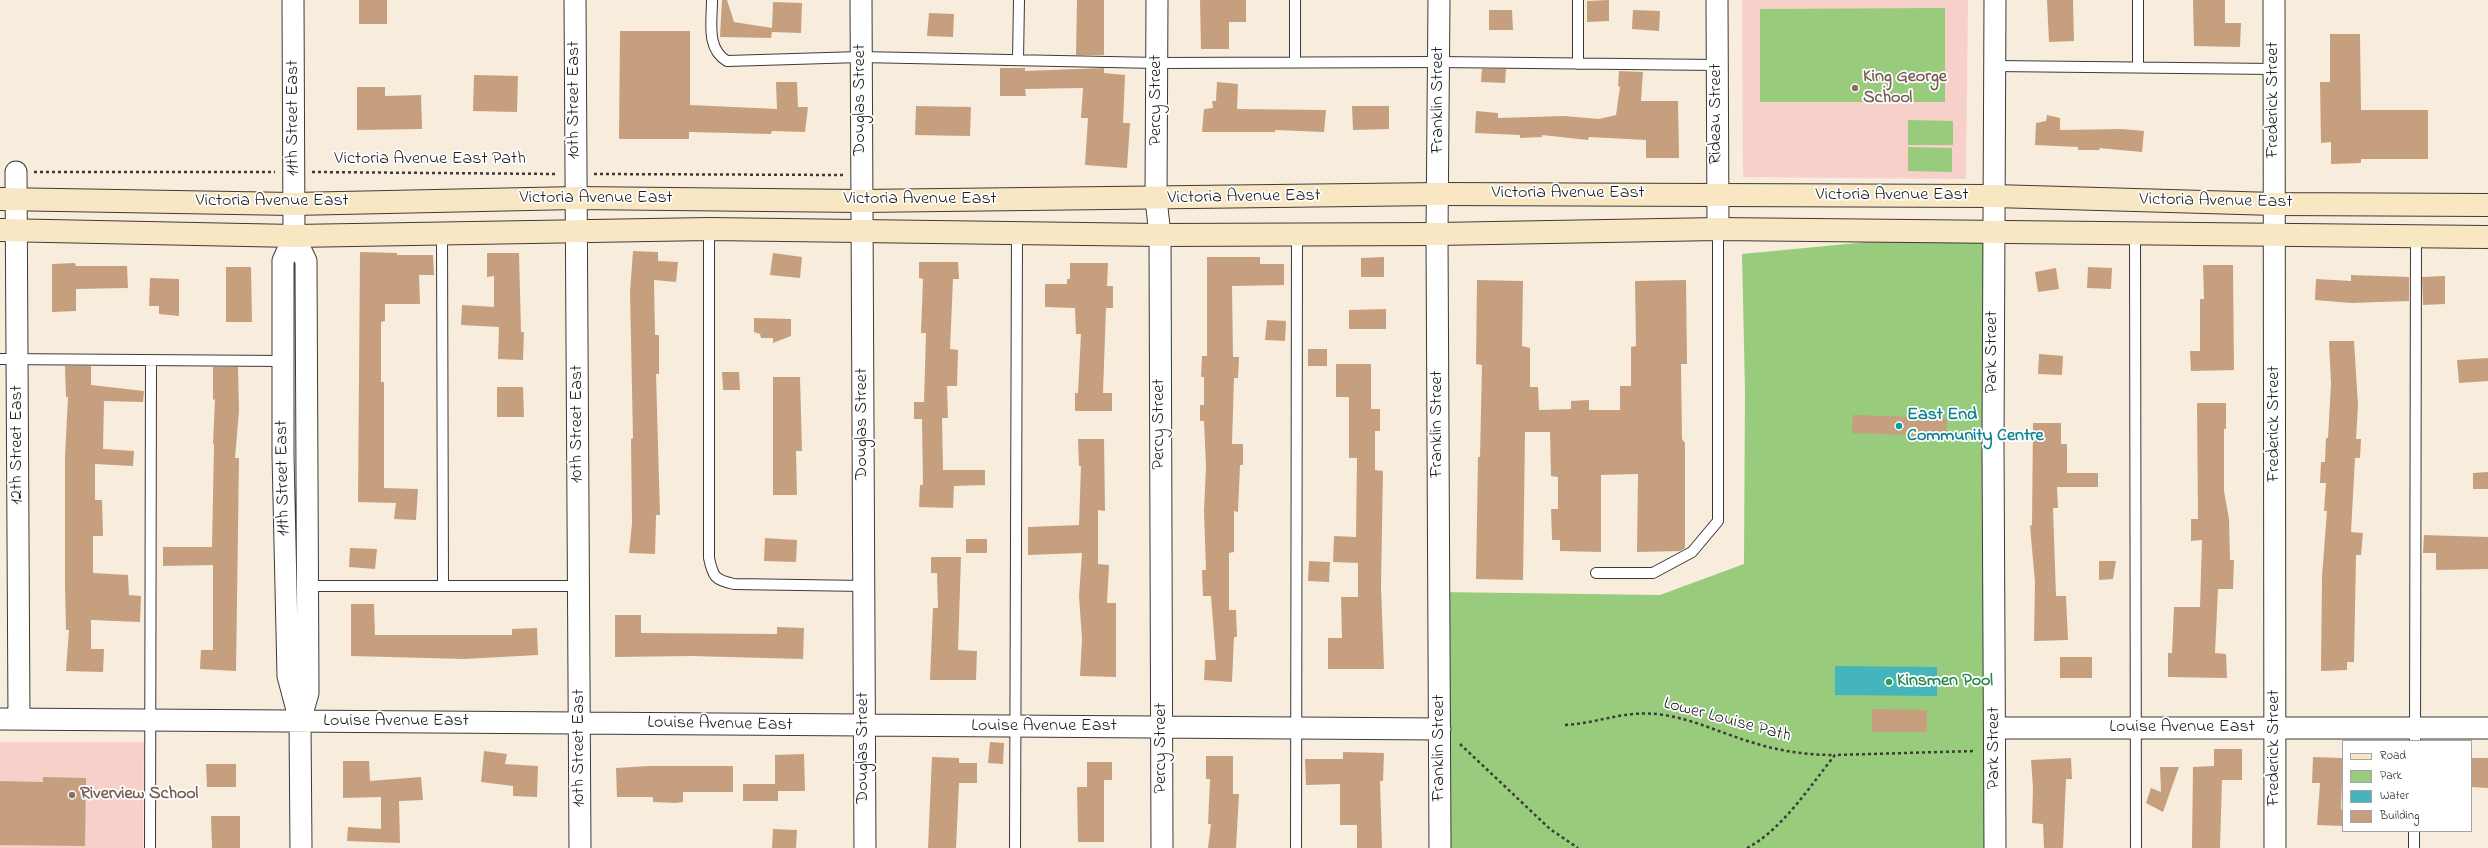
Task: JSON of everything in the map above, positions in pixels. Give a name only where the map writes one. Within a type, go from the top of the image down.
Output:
[{"type":"main road","name":"Victoria Avenue East","points":[[8,199],[293,204],[576,198],[861,201],[1156,199],[1439,194],[1994,196],[2275,204],[2488,205]]},
{"type":"main road","name":"Victoria Avenue East","points":[[8,230],[294,236],[709,229],[1160,235],[1438,234],[1718,229],[1994,230],[2135,234],[2488,237]]},
{"type":"street","name":"11th Street East","points":[[293,0],[294,236],[306,261],[308,693],[300,721]]},
{"type":"street","name":"10th Street East","points":[[575,0],[581,723],[580,848]]},
{"type":"street","name":"Douglas Street","points":[[861,0],[860,57],[865,848]]},
{"type":"street","name":"Percy Street","points":[[1157,0],[1158,63],[1156,199],[1160,235],[1162,848]]},
{"type":"street","name":"Franklin Street","points":[[1439,0],[1438,234],[1440,848]]},
{"type":"street","name":"Rideau Street","points":[[1717,0],[1718,229]]},
{"type":"street","name":"Park Street","points":[[1995,0],[1995,848]]},
{"type":"street","name":"Frederick Street","points":[[2274,0],[2275,848]]},
{"type":"street","name":"12th Street East","points":[[10,719],[8,199],[16,172]]},
{"type":"street","name":"11th Street East","points":[[294,236],[283,261],[283,463],[288,676],[300,721],[301,848]]},
{"type":"street","name":"Louise Avenue East","points":[[10,719],[1440,729]]},
{"type":"street","name":"Louise Avenue East","points":[[1996,728],[2275,728],[2415,735],[2488,728]]},
{"type":"lane","points":[[712,0],[712,43],[718,56],[727,61],[860,57],[1158,63],[1439,62],[1717,65]]},
{"type":"lane","points":[[1018,60],[1019,0]]},
{"type":"lane","points":[[1295,0],[1295,62]]},
{"type":"lane","points":[[1578,0],[1578,64]]},
{"type":"lane","points":[[2138,0],[2138,67]]},
{"type":"lane","points":[[1995,66],[2274,69]]},
{"type":"lane","points":[[709,229],[709,558],[712,574],[721,582],[734,584],[864,586]]},
{"type":"lane","points":[[1596,573],[1654,573],[1692,552],[1718,521],[1718,229]]},
{"type":"lane","points":[[1015,848],[1014,726],[1017,232]]},
{"type":"lane","points":[[442,234],[443,586]]},
{"type":"lane","points":[[1296,848],[1297,234]]},
{"type":"lane","points":[[2135,234],[2136,848]]},
{"type":"lane","points":[[2415,735],[2416,237]]},
{"type":"lane","points":[[8,360],[283,361]]},
{"type":"lane","points":[[150,848],[151,360]]},
{"type":"lane","points":[[308,586],[580,586]]},
{"type":"lane","points":[[2414,832],[2414,848]]},
{"type":"path","name":"Victoria Avenue East Path","points":[[16,172],[861,175]]},
{"type":"path","name":"Lower Louise Path","points":[[1565,725],[1583,724],[1627,714],[1664,715],[1704,724],[1752,742],[1781,750],[1835,755],[1995,750]]},
{"type":"path","points":[[1440,729],[1457,742],[1550,829],[1578,848]]},
{"type":"path","points":[[1754,848],[1797,803],[1835,755]]},
{"type":"path","points":[[1747,848],[1759,842]]},
{"type":"path","points":[[1571,844],[1574,848]]},
{"type":"shaded area","name":"King George School","points":[[1742,0],[1968,0],[1966,179],[1743,177]]},
{"type":"shaded area","name":"Riverview School","points":[[0,742],[144,742],[143,848],[0,848]]},
{"type":"green space","points":[[1945,8],[1945,102],[1760,102],[1760,9]]},
{"type":"green space","points":[[1908,120],[1953,121],[1953,145],[1908,145]]},
{"type":"green space","points":[[1908,147],[1952,148],[1952,172],[1908,171]]},
{"type":"green space","points":[[1994,230],[1995,848],[1440,848],[1438,592],[1660,595],[1744,564],[1745,390],[1742,254]]},
{"type":"water","points":[[1835,666],[1937,667],[1937,696],[1835,695]]},
{"type":"building","points":[[359,0],[387,0],[387,24],[359,24]]},
{"type":"building","points":[[722,0],[727,0],[734,22],[772,28],[773,2],[802,3],[801,33],[772,32],[771,38],[720,37]]},
{"type":"building","points":[[1077,0],[1104,0],[1104,55],[1076,55]]},
{"type":"building","points":[[1200,0],[1246,0],[1246,22],[1229,22],[1229,49],[1201,49]]},
{"type":"building","points":[[1609,0],[1609,21],[1587,22],[1587,1]]},
{"type":"building","points":[[2047,0],[2073,0],[2074,41],[2049,42]]},
{"type":"building","points":[[2193,0],[2225,0],[2225,23],[2241,23],[2240,47],[2194,46]]},
{"type":"building","points":[[1489,10],[1512,10],[1513,30],[1489,30]]},
{"type":"building","points":[[1633,10],[1660,11],[1659,31],[1632,29]]},
{"type":"building","points":[[929,13],[954,14],[953,37],[927,36]]},
{"type":"building","points":[[620,31],[690,31],[690,105],[777,109],[776,82],[797,82],[798,107],[808,107],[805,132],[772,131],[771,134],[689,132],[689,139],[619,139]]},
{"type":"building","points":[[2330,34],[2360,34],[2361,110],[2428,110],[2428,159],[2361,159],[2361,163],[2331,164],[2331,142],[2321,143],[2320,82],[2330,82]]},
{"type":"building","points":[[1000,68],[1025,68],[1025,71],[1104,68],[1104,73],[1125,75],[1123,123],[1130,123],[1127,168],[1085,165],[1088,118],[1081,118],[1083,88],[1025,89],[1026,96],[1000,96]]},
{"type":"building","points":[[1482,69],[1506,69],[1505,83],[1481,82]]},
{"type":"building","points":[[1619,71],[1643,72],[1641,101],[1678,101],[1679,158],[1646,158],[1646,140],[1589,137],[1588,140],[1542,135],[1542,137],[1520,138],[1520,135],[1475,133],[1476,111],[1498,113],[1498,118],[1564,116],[1599,119],[1616,115],[1620,87],[1618,86]]},
{"type":"building","points":[[474,75],[518,76],[517,112],[473,111]]},
{"type":"building","points":[[1217,82],[1238,84],[1237,109],[1326,110],[1324,132],[1275,130],[1275,132],[1202,132],[1204,109],[1213,108],[1212,101],[1216,101]]},
{"type":"building","points":[[357,87],[385,87],[385,96],[421,95],[422,129],[357,130]]},
{"type":"building","points":[[916,106],[971,107],[970,136],[915,135]]},
{"type":"building","points":[[1352,106],[1389,106],[1389,129],[1353,130]]},
{"type":"building","points":[[2047,115],[2060,118],[2060,130],[2122,129],[2144,131],[2142,152],[2099,148],[2100,150],[2078,150],[2078,147],[2035,145],[2036,123],[2046,121]]},
{"type":"building","points":[[633,251],[658,252],[658,261],[678,262],[676,282],[654,280],[655,335],[659,335],[659,374],[656,374],[660,515],[656,515],[655,554],[629,553],[632,523],[631,439],[633,438],[630,292]]},
{"type":"building","points":[[360,252],[397,253],[397,255],[433,255],[434,275],[419,275],[420,304],[385,304],[385,321],[381,322],[381,382],[384,382],[384,488],[418,489],[416,520],[394,519],[396,503],[358,502]]},
{"type":"building","points":[[487,253],[519,253],[521,332],[524,332],[523,360],[498,359],[499,327],[461,325],[462,305],[494,307],[494,276],[487,277]]},
{"type":"building","points":[[773,253],[802,257],[800,278],[770,275]]},
{"type":"building","points":[[1207,257],[1260,257],[1260,264],[1284,264],[1284,285],[1232,286],[1233,357],[1239,357],[1238,378],[1234,378],[1232,444],[1243,444],[1243,465],[1240,465],[1238,512],[1234,511],[1234,552],[1229,553],[1229,610],[1236,610],[1237,637],[1234,637],[1232,682],[1204,680],[1205,660],[1216,660],[1211,596],[1203,596],[1202,570],[1206,570],[1204,511],[1206,466],[1204,421],[1200,421],[1200,405],[1204,405],[1204,377],[1201,377],[1202,356],[1207,356]]},
{"type":"building","points":[[1384,257],[1384,277],[1361,277],[1361,258]]},
{"type":"building","points":[[919,262],[958,262],[959,279],[953,279],[950,349],[958,350],[957,386],[947,386],[948,418],[942,418],[943,470],[985,470],[985,485],[954,486],[953,508],[919,507],[920,485],[923,485],[922,419],[914,419],[914,402],[924,402],[926,333],[921,333],[923,279],[919,278]]},
{"type":"building","points":[[75,263],[76,266],[127,266],[128,288],[76,289],[76,311],[52,312],[52,264]]},
{"type":"building","points":[[1070,263],[1108,263],[1107,286],[1113,286],[1113,308],[1106,308],[1103,393],[1112,393],[1112,411],[1075,411],[1075,393],[1078,393],[1081,334],[1076,334],[1075,308],[1045,307],[1045,284],[1067,284],[1067,279],[1070,279]]},
{"type":"building","points":[[2203,265],[2233,265],[2234,370],[2191,371],[2190,351],[2200,351],[2200,299],[2204,299]]},
{"type":"building","points":[[226,267],[251,267],[252,322],[226,322]]},
{"type":"building","points":[[2088,267],[2112,268],[2111,289],[2087,288]]},
{"type":"building","points":[[2056,268],[2059,289],[2038,292],[2035,272]]},
{"type":"building","points":[[2351,275],[2409,277],[2409,301],[2351,303],[2315,300],[2316,279],[2351,281]]},
{"type":"building","points":[[2445,276],[2445,304],[2423,305],[2422,277]]},
{"type":"building","points":[[150,278],[179,279],[179,316],[159,314],[159,306],[149,306]]},
{"type":"building","points":[[1477,280],[1523,281],[1522,346],[1530,348],[1530,387],[1538,387],[1539,410],[1571,409],[1571,401],[1589,400],[1589,410],[1620,410],[1620,386],[1631,386],[1631,347],[1636,346],[1635,281],[1686,280],[1687,364],[1681,364],[1682,439],[1685,443],[1685,548],[1680,551],[1637,552],[1638,474],[1601,475],[1601,552],[1560,551],[1560,540],[1552,540],[1551,509],[1558,509],[1558,477],[1551,476],[1550,432],[1525,432],[1523,580],[1476,579],[1478,457],[1480,457],[1482,365],[1476,364]]},
{"type":"building","points":[[1386,309],[1386,329],[1349,329],[1349,310]]},
{"type":"building","points":[[754,318],[791,319],[791,336],[773,343],[773,338],[761,338],[760,334],[754,332]]},
{"type":"building","points":[[1267,320],[1286,321],[1285,341],[1265,340]]},
{"type":"building","points":[[2329,341],[2354,341],[2358,405],[2356,439],[2361,439],[2360,458],[2355,458],[2351,532],[2363,533],[2361,555],[2356,555],[2354,662],[2347,662],[2347,670],[2321,671],[2322,577],[2327,511],[2324,511],[2326,483],[2320,483],[2321,462],[2325,462],[2326,438],[2328,438],[2331,384]]},
{"type":"building","points":[[1308,349],[1327,349],[1327,366],[1308,366]]},
{"type":"building","points":[[2039,354],[2063,356],[2062,375],[2038,374]]},
{"type":"building","points":[[2488,358],[2488,381],[2459,383],[2457,360]]},
{"type":"building","points":[[1336,364],[1371,364],[1371,409],[1380,409],[1380,431],[1375,431],[1375,470],[1383,471],[1381,586],[1384,669],[1328,669],[1328,638],[1342,638],[1341,597],[1358,597],[1358,563],[1333,562],[1334,536],[1356,537],[1357,458],[1349,458],[1349,397],[1336,397]]},
{"type":"building","points":[[65,366],[91,366],[91,385],[144,391],[143,402],[104,401],[103,449],[134,451],[133,466],[95,464],[95,500],[102,500],[103,536],[93,536],[93,573],[128,575],[129,595],[141,596],[140,622],[91,620],[91,649],[104,649],[103,672],[66,671],[69,630],[66,630],[65,585],[65,457],[68,397],[66,397]]},
{"type":"building","points":[[213,367],[238,367],[239,411],[235,458],[239,458],[236,671],[200,669],[201,650],[213,650],[213,565],[163,566],[163,547],[212,547],[215,399],[213,400]]},
{"type":"building","points":[[722,372],[739,372],[740,390],[723,390]]},
{"type":"building","points":[[773,377],[800,377],[802,451],[796,451],[797,495],[773,495]]},
{"type":"building","points":[[497,387],[523,387],[524,417],[497,417]]},
{"type":"building","points":[[2197,403],[2226,403],[2226,429],[2224,429],[2224,491],[2229,519],[2230,560],[2234,560],[2233,589],[2218,589],[2215,653],[2226,654],[2227,678],[2168,677],[2168,653],[2172,653],[2174,607],[2200,607],[2202,540],[2191,541],[2191,519],[2198,519]]},
{"type":"building","name":"East End Community Centre","points":[[1853,415],[1947,418],[1946,436],[1852,433]]},
{"type":"building","points":[[2033,423],[2061,423],[2061,444],[2067,444],[2067,473],[2098,473],[2098,487],[2057,487],[2058,508],[2053,508],[2056,596],[2066,596],[2068,640],[2034,641],[2035,582],[2030,526],[2032,525]]},
{"type":"building","points":[[1078,439],[1104,439],[1105,511],[1098,510],[1098,564],[1109,565],[1107,603],[1116,603],[1116,677],[1080,676],[1082,639],[1079,596],[1082,553],[1028,555],[1028,527],[1079,525],[1081,466],[1079,466]]},
{"type":"building","points":[[2488,472],[2488,489],[2473,489],[2473,473]]},
{"type":"building","points":[[2424,535],[2488,537],[2488,569],[2436,570],[2436,553],[2423,553]]},
{"type":"building","points":[[765,538],[797,540],[796,562],[764,561]]},
{"type":"building","points":[[966,539],[987,539],[987,553],[966,553]]},
{"type":"building","points":[[350,548],[377,549],[375,569],[349,567]]},
{"type":"building","points":[[931,557],[961,557],[958,650],[977,651],[976,680],[930,680],[933,608],[938,608],[937,573],[931,573]]},
{"type":"building","points":[[1309,561],[1330,562],[1329,582],[1308,581]]},
{"type":"building","points":[[2099,561],[2116,561],[2113,579],[2099,580]]},
{"type":"building","points":[[351,604],[374,604],[375,635],[512,635],[512,629],[537,628],[538,655],[464,659],[351,656]]},
{"type":"building","points":[[615,615],[641,615],[641,633],[777,634],[777,627],[804,628],[803,659],[691,656],[615,657]]},
{"type":"building","points":[[2060,657],[2092,657],[2092,678],[2060,678]]},
{"type":"building","points":[[1872,709],[1927,710],[1927,732],[1872,732]]},
{"type":"building","points":[[990,742],[1004,743],[1003,764],[988,763]]},
{"type":"building","points":[[2214,749],[2242,749],[2242,780],[2222,780],[2220,848],[2192,848],[2193,767],[2214,766]]},
{"type":"building","points":[[484,751],[507,754],[505,764],[538,766],[537,797],[513,796],[513,786],[481,782]]},
{"type":"building","points":[[1343,752],[1384,753],[1383,781],[1380,781],[1382,848],[1357,848],[1357,825],[1340,825],[1340,784],[1306,785],[1305,759],[1343,759]]},
{"type":"building","points":[[804,754],[805,791],[778,791],[778,801],[743,801],[743,784],[775,784],[775,755]]},
{"type":"building","points":[[1206,756],[1233,756],[1233,794],[1239,794],[1236,848],[1208,848],[1211,824],[1208,824],[1210,779],[1206,779]]},
{"type":"building","points":[[932,757],[959,758],[959,763],[977,763],[977,783],[959,783],[956,848],[928,848]]},
{"type":"building","points":[[2313,757],[2342,758],[2342,826],[2317,825],[2320,783],[2312,783]]},
{"type":"building","points":[[2071,758],[2072,779],[2066,779],[2063,848],[2044,848],[2043,824],[2032,823],[2033,788],[2031,760]]},
{"type":"building","points":[[2472,758],[2488,758],[2488,788],[2472,787]]},
{"type":"building","points":[[343,761],[369,761],[370,781],[421,777],[423,800],[399,801],[400,843],[347,841],[348,827],[381,829],[381,797],[343,798]]},
{"type":"building","points":[[1087,762],[1112,762],[1112,780],[1104,780],[1104,842],[1078,842],[1077,787],[1087,787]]},
{"type":"building","points":[[206,764],[236,764],[236,787],[207,787]]},
{"type":"building","points":[[649,766],[733,766],[733,792],[683,792],[683,802],[676,803],[653,802],[653,797],[617,797],[616,768]]},
{"type":"building","points":[[2160,767],[2179,767],[2163,812],[2146,803],[2151,788],[2161,792]]},
{"type":"building","name":"Riverview School","points":[[43,777],[86,778],[85,846],[0,845],[0,781],[43,782]]},
{"type":"building","points":[[211,816],[240,816],[240,848],[212,848]]},
{"type":"building","points":[[773,829],[797,830],[796,848],[772,848]]},
{"type":"place","name":"King George School","points":[[1855,88]]},
{"type":"place","name":"East End Community Centre","points":[[1899,426]]},
{"type":"place","name":"Kinsmen Pool","points":[[1889,682]]},
{"type":"place","name":"Riverview School","points":[[72,795]]}]
